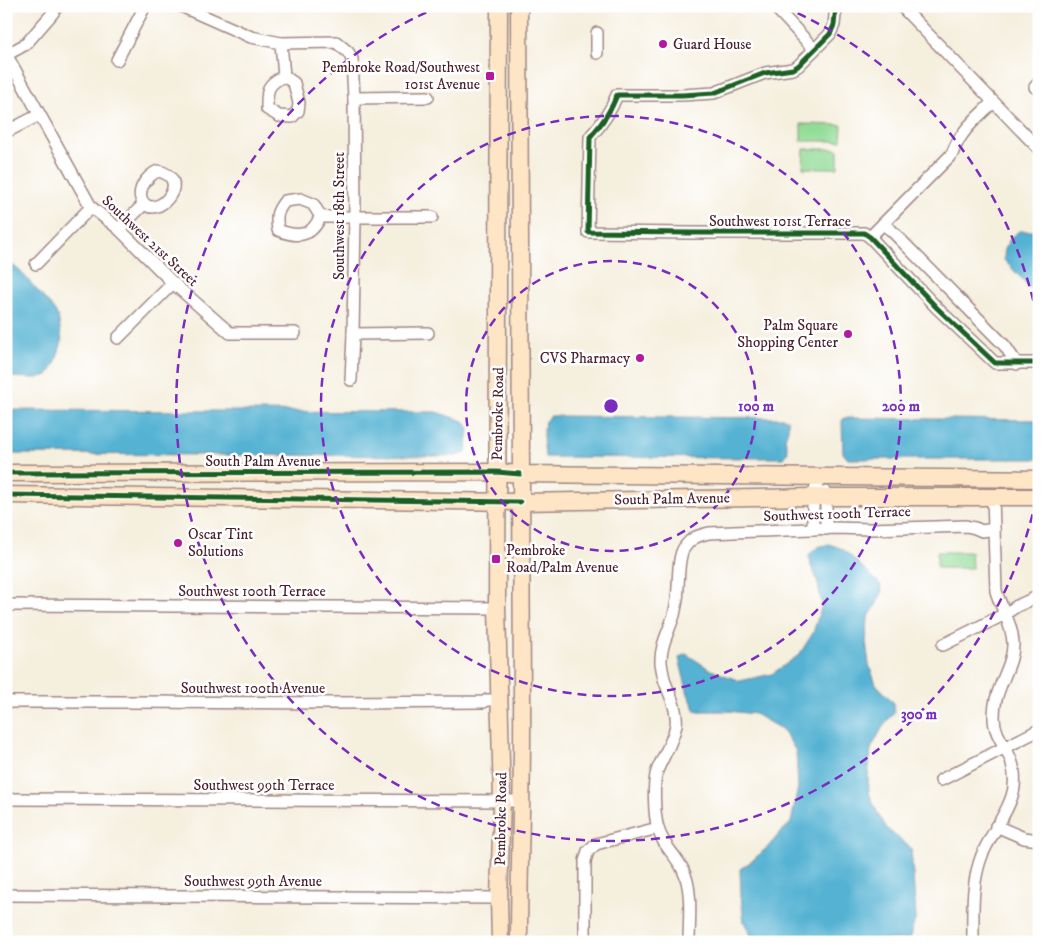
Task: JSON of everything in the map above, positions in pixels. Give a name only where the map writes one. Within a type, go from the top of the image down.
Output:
[{"type":"main road","name":"Pembroke Road","points":[[498,6],[497,608],[502,801],[500,942]]},
{"type":"main road","name":"Pembroke Road","points":[[519,6],[522,699],[520,942]]},
{"type":"main road","name":"South Palm Avenue","points":[[6,473],[497,472],[520,474],[1039,479]]},
{"type":"main road","name":"South Palm Avenue","points":[[6,495],[497,502],[820,497],[1039,497]]},
{"type":"street","points":[[6,55],[26,44],[57,6]]},
{"type":"street","points":[[117,60],[145,6]]},
{"type":"street","points":[[181,6],[251,37],[281,43],[284,76]]},
{"type":"street","points":[[774,6],[814,49],[832,30],[838,6]]},
{"type":"street","points":[[901,6],[1039,149]]},
{"type":"street","points":[[597,53],[598,33]]},
{"type":"street","name":"Southwest 18th Street","points":[[281,43],[336,42],[348,52],[352,59],[354,98],[354,334],[351,380]]},
{"type":"street","points":[[499,43],[519,43]]},
{"type":"street","name":"Southwest 101st Terrace","points":[[814,49],[793,69],[765,72],[714,92],[682,95],[617,94],[614,104],[590,137],[588,232],[864,233],[870,237],[937,308],[995,363],[1039,363]]},
{"type":"street","name":"Southwest 21st Street","points":[[6,55],[91,207],[119,229],[172,283],[230,333],[295,333]]},
{"type":"street","points":[[354,98],[428,97]]},
{"type":"street","name":"Southwest 101st Terrace","points":[[870,237],[952,154],[962,132],[993,102]]},
{"type":"street","points":[[6,132],[39,115]]},
{"type":"street","points":[[119,229],[144,204]]},
{"type":"street","points":[[36,264],[91,207]]},
{"type":"street","points":[[321,217],[432,217]]},
{"type":"street","points":[[883,224],[1005,346],[1017,364]]},
{"type":"street","points":[[118,338],[172,283]]},
{"type":"street","points":[[354,334],[428,334]]},
{"type":"street","points":[[819,476],[820,497],[826,529]]},
{"type":"street","points":[[813,530],[820,497]]},
{"type":"street","points":[[973,942],[975,877],[982,856],[1005,812],[1014,788],[1011,760],[996,730],[994,719],[996,698],[1011,661],[1013,641],[996,592],[993,497]]},
{"type":"street","name":"Southwest 100th Terrace","points":[[658,828],[655,796],[656,775],[676,725],[674,704],[665,682],[661,660],[665,640],[674,614],[680,559],[684,548],[694,537],[709,533],[826,529],[966,526],[982,532],[994,528]]},
{"type":"street","points":[[943,645],[1039,596]]},
{"type":"street","name":"Southwest 100th Terrace","points":[[6,605],[497,608]]},
{"type":"street","name":"Southwest 100th Avenue","points":[[6,702],[335,703],[484,702],[487,700],[500,700]]},
{"type":"street","points":[[941,780],[1039,730]]},
{"type":"street","name":"Southwest 99th Terrace","points":[[6,799],[522,801]]},
{"type":"street","points":[[996,826],[1024,838],[1039,840]]},
{"type":"street","points":[[585,942],[585,861],[588,851],[596,844],[658,828],[666,846],[682,868],[686,877],[689,896],[689,942]]},
{"type":"street","name":"Southwest 99th Avenue","points":[[6,895],[500,898]]},
{"type":"green space","points":[[801,124],[842,125],[841,141],[801,141]]},
{"type":"green space","points":[[804,149],[838,149],[838,168],[803,168]]},
{"type":"green space","points":[[937,552],[971,552],[972,568],[937,568]]},
{"type":"water","points":[[1019,231],[1035,231],[1039,234],[1039,297],[1004,260],[1007,243]]},
{"type":"water","points":[[6,260],[21,272],[58,316],[62,341],[55,364],[48,375],[36,378],[6,377]]},
{"type":"water","points":[[6,410],[436,412],[464,421],[469,429],[466,453],[455,456],[6,454]]},
{"type":"water","points":[[551,416],[783,418],[788,420],[785,438],[788,451],[783,458],[545,457],[543,436],[545,421]]},
{"type":"water","points":[[844,418],[1039,420],[1039,459],[848,459],[843,453],[842,421]]},
{"type":"water","points":[[829,544],[843,549],[880,584],[882,592],[868,618],[866,641],[869,665],[876,684],[894,703],[894,713],[883,726],[871,749],[868,776],[869,793],[877,812],[888,830],[911,848],[916,917],[909,939],[778,942],[752,937],[744,922],[740,869],[769,846],[791,823],[798,787],[796,751],[783,730],[755,714],[728,711],[696,711],[688,694],[679,658],[686,654],[711,670],[740,681],[772,674],[799,655],[813,633],[822,605],[817,579],[811,566],[809,555],[818,547]]},
{"type":"cycle path","points":[[838,6],[830,34],[793,69],[765,73],[714,93],[617,95],[606,117],[590,137],[588,232],[864,233],[870,237],[937,308],[995,363],[1039,363]]},
{"type":"cycle path","points":[[6,473],[497,472],[520,474]]},
{"type":"cycle path","points":[[6,495],[520,502]]},
{"type":"place","name":"Guard House","points":[[663,44]]},
{"type":"place","name":"Pembroke Road/Southwest 101st Avenue","points":[[490,76]]},
{"type":"place","name":"Palm Square Shopping Center","points":[[848,334]]},
{"type":"place","name":"CVS Pharmacy","points":[[640,358]]},
{"type":"place","name":"Oscar Tint Solutions","points":[[178,543]]},
{"type":"place","name":"Pembroke Road/Palm Avenue","points":[[496,559]]}]
